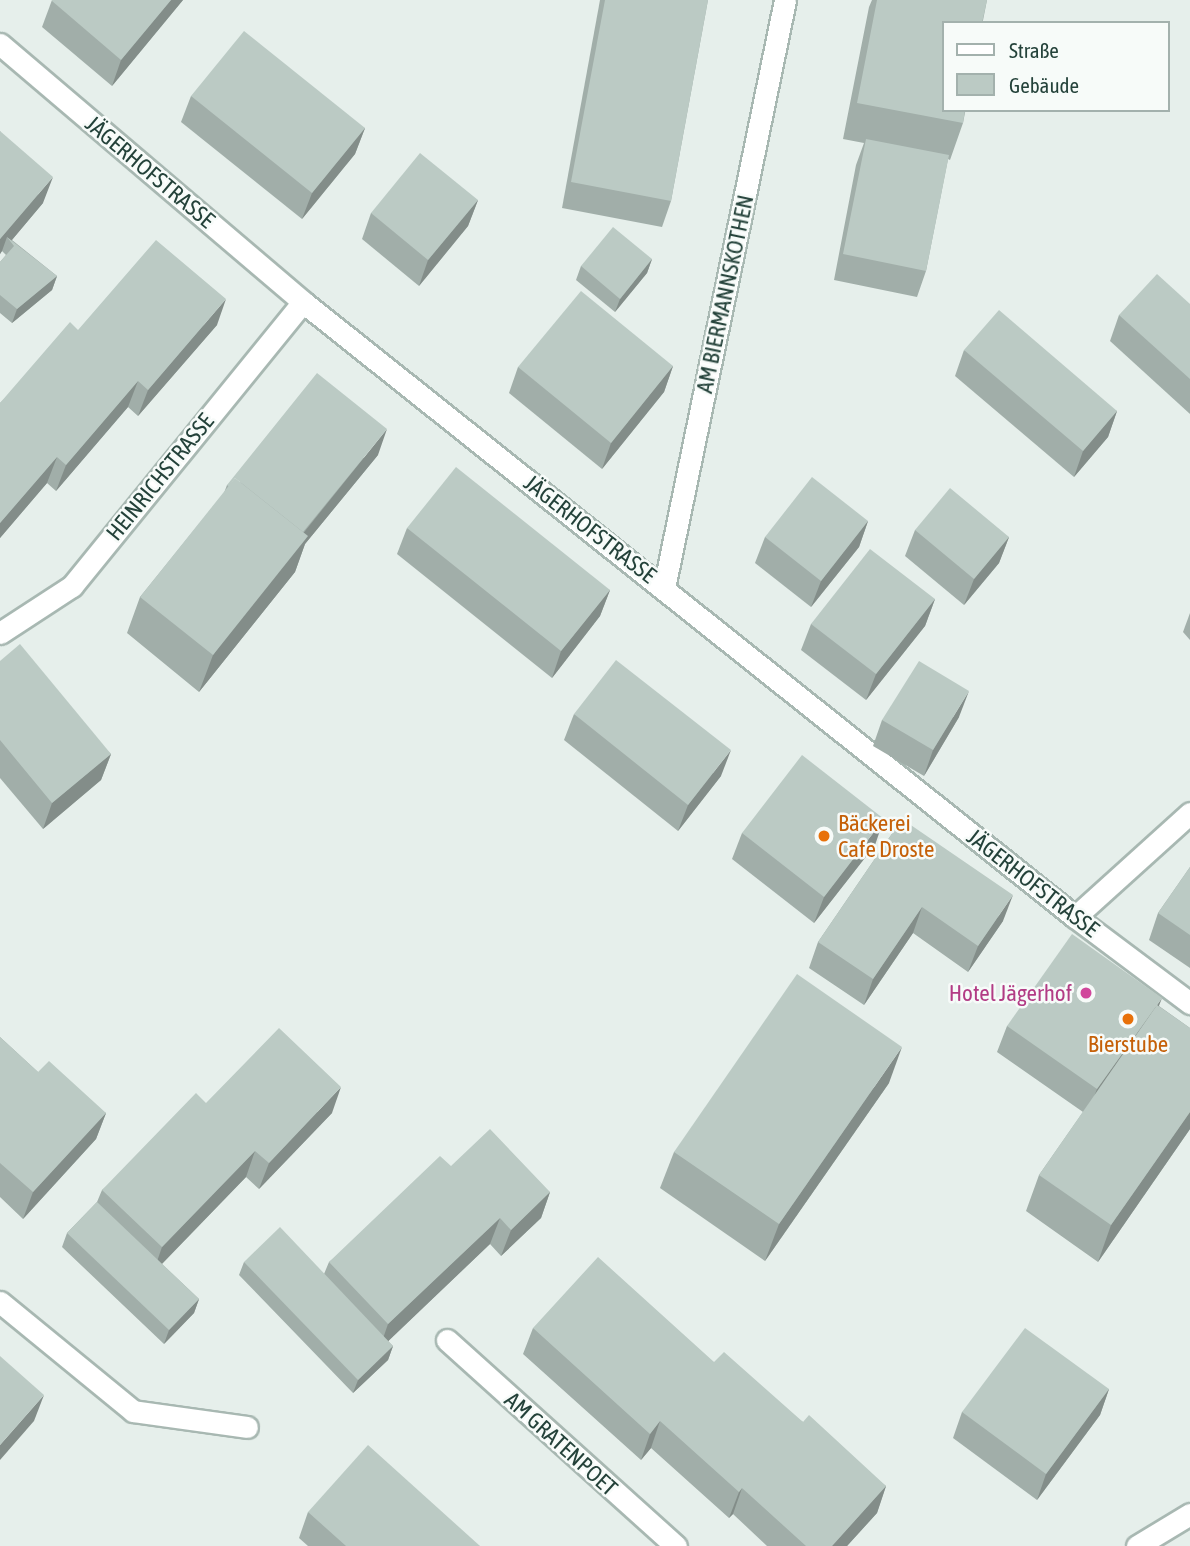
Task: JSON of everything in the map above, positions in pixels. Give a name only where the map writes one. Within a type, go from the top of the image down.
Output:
[{"type":"street","name":"AM BIERMANNSKOTHEN","points":[[664,588],[785,0]]},
{"type":"street","name":"JÄGERHOFSTRASSE","points":[[0,44],[303,302],[1075,917],[1190,1003]]},
{"type":"street","name":"HEINRICHSTRASSE","points":[[0,633],[72,586],[303,302]]},
{"type":"street","points":[[1075,917],[1190,813]]},
{"type":"street","points":[[0,1302],[133,1411],[247,1427]]},
{"type":"street","name":"AM GRATENPOET","points":[[447,1340],[676,1546]]},
{"type":"street","points":[[1137,1546],[1190,1514]]},
{"type":"building","points":[[52,0],[171,0],[121,60]]},
{"type":"building","points":[[605,0],[708,0],[671,201],[571,182]]},
{"type":"building","points":[[877,0],[987,0],[982,21],[942,21],[942,112],[965,112],[963,123],[857,103]]},
{"type":"building","points":[[244,31],[365,128],[312,193],[191,96]]},
{"type":"building","points":[[0,131],[53,177],[0,239]]},
{"type":"building","points":[[866,139],[949,155],[926,271],[843,254]]},
{"type":"building","points":[[420,153],[478,200],[428,260],[371,213]]},
{"type":"building","points":[[613,227],[652,259],[620,299],[581,266]]},
{"type":"building","points":[[7,237],[57,276],[17,309],[0,295],[0,262],[14,246]]},
{"type":"building","points":[[156,240],[226,299],[148,390],[138,381],[66,465],[57,457],[0,523],[0,403],[70,322],[78,330]]},
{"type":"building","points":[[1157,274],[1190,304],[1190,379],[1119,315]]},
{"type":"building","points":[[581,291],[673,366],[611,443],[518,367]]},
{"type":"building","points":[[999,310],[1117,411],[1083,451],[964,350]]},
{"type":"building","points":[[317,373],[387,429],[303,532],[235,478],[229,487],[227,485]]},
{"type":"building","points":[[456,467],[610,590],[561,651],[407,528]]},
{"type":"building","points":[[812,477],[868,521],[821,581],[765,537]]},
{"type":"building","points":[[235,478],[308,536],[213,655],[140,597]]},
{"type":"building","points":[[950,488],[1009,537],[974,579],[915,530]]},
{"type":"building","points":[[870,549],[935,599],[876,674],[811,624]]},
{"type":"building","points":[[20,644],[111,754],[52,803],[0,740],[0,661]]},
{"type":"building","points":[[616,660],[731,750],[688,805],[574,714]]},
{"type":"building","points":[[919,661],[969,691],[933,750],[882,720]]},
{"type":"building","points":[[802,755],[884,819],[824,897],[742,833]]},
{"type":"building","points":[[902,819],[1013,895],[978,946],[922,907],[873,979],[818,942]]},
{"type":"building","points":[[1190,867],[1190,935],[1158,913]]},
{"type":"building","points":[[1072,934],[1162,998],[1097,1089],[1007,1026]]},
{"type":"building","points":[[797,974],[902,1047],[779,1224],[674,1152]]},
{"type":"building","points":[[1157,1005],[1190,1028],[1190,1112],[1111,1225],[1039,1175]]},
{"type":"building","points":[[279,1028],[341,1087],[269,1163],[255,1151],[162,1247],[102,1190],[196,1093],[206,1103]]},
{"type":"building","points":[[0,1037],[38,1072],[49,1061],[106,1113],[33,1192],[0,1163]]},
{"type":"building","points":[[490,1129],[550,1192],[511,1230],[500,1218],[388,1324],[329,1262],[440,1156],[451,1166]]},
{"type":"building","points":[[97,1202],[199,1299],[169,1330],[67,1233]]},
{"type":"building","points":[[280,1227],[393,1346],[358,1380],[244,1262]]},
{"type":"building","points":[[598,1257],[714,1362],[724,1352],[803,1422],[809,1415],[886,1486],[832,1546],[806,1546],[742,1488],[739,1492],[660,1421],[650,1434],[533,1328]]},
{"type":"building","points":[[1025,1328],[1109,1389],[1046,1474],[962,1412]]},
{"type":"building","points":[[0,1356],[44,1395],[0,1445]]},
{"type":"building","points":[[368,1445],[480,1546],[346,1546],[308,1512]]},
{"type":"place","name":"Bäckerei Cafe Droste","points":[[824,836]]},
{"type":"place","name":"Hotel Jägerhof","points":[[1086,993]]},
{"type":"place","name":"Bierstube","points":[[1128,1019]]}]
